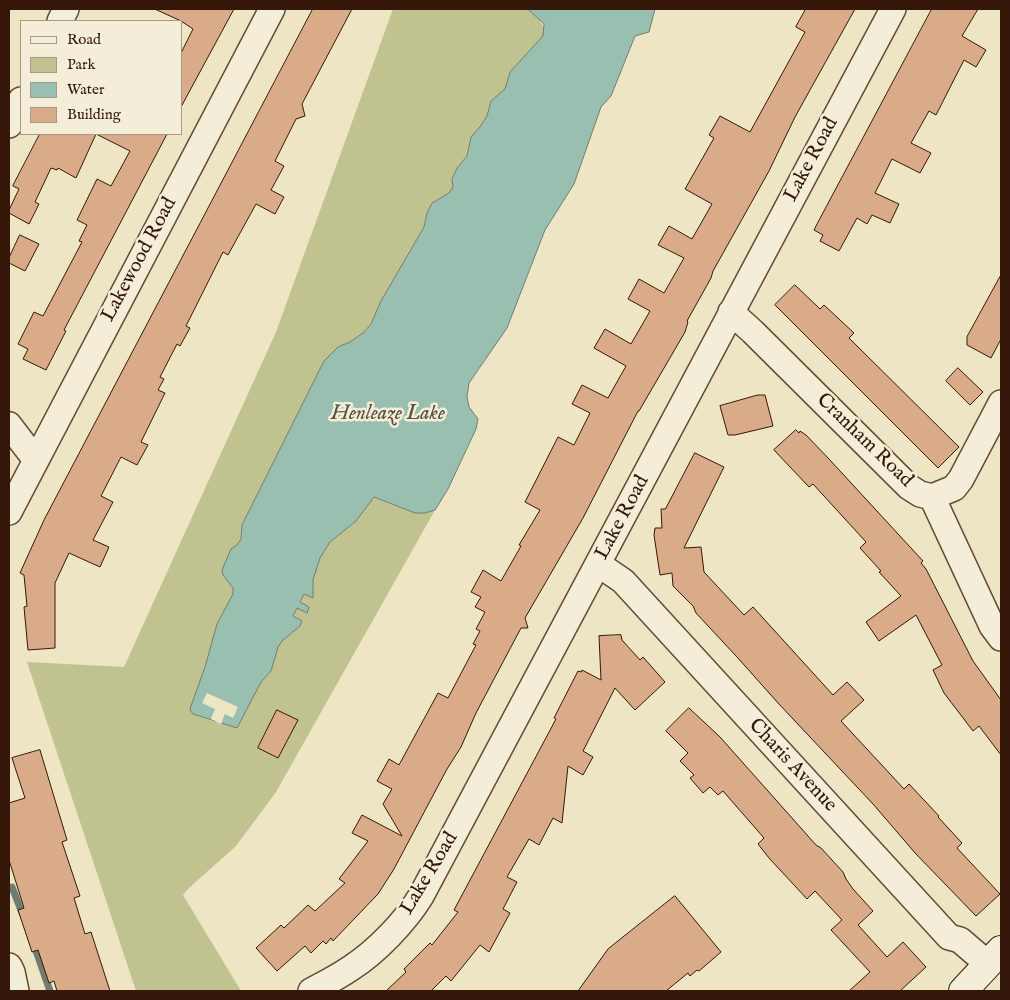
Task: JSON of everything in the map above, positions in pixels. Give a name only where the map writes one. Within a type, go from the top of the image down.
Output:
[{"type":"main road","points":[[962,991],[994,957]]},
{"type":"street","name":"Lakewood Road","points":[[9,512],[35,459],[272,9]]},
{"type":"street","name":"Lake Road","points":[[311,991],[344,973],[364,958],[398,926],[415,906],[893,9]]},
{"type":"street","points":[[9,125],[20,102]]},
{"type":"street","name":"Cranham Road","points":[[731,312],[909,487],[920,494],[932,497],[992,626],[1001,638]]},
{"type":"street","points":[[932,497],[954,488],[1001,403]]},
{"type":"street","points":[[9,425],[35,459]]},
{"type":"street","name":"Charis Avenue","points":[[598,564],[623,581],[949,937],[960,940],[994,957]]},
{"type":"street","points":[[9,966],[16,991]]},
{"type":"green space","points":[[393,9],[528,9],[538,18],[544,31],[543,36],[510,72],[505,89],[491,101],[487,116],[471,137],[467,156],[457,168],[452,179],[453,187],[449,193],[432,203],[427,213],[424,227],[381,301],[371,324],[363,333],[350,342],[338,347],[324,361],[242,525],[241,538],[223,575],[233,588],[233,594],[217,624],[205,667],[191,706],[190,710],[193,714],[221,724],[254,695],[261,682],[271,671],[278,647],[282,641],[300,626],[302,621],[293,617],[297,608],[307,613],[300,602],[304,594],[313,598],[313,580],[319,558],[330,542],[356,521],[374,497],[412,511],[427,512],[435,510],[276,792],[236,846],[183,895],[241,991],[136,991],[27,662],[124,667],[276,332]]},
{"type":"water","name":"Henleaze Lake","points":[[528,9],[655,9],[649,32],[635,36],[611,96],[601,107],[574,184],[545,230],[507,328],[469,383],[467,397],[469,407],[478,419],[476,429],[448,489],[435,510],[425,513],[415,513],[374,497],[356,521],[330,542],[320,558],[313,580],[313,598],[304,594],[300,602],[309,607],[307,613],[297,608],[293,616],[302,621],[300,626],[282,641],[278,647],[271,671],[261,682],[237,728],[193,714],[190,710],[191,706],[205,667],[217,624],[233,594],[233,588],[223,575],[222,570],[231,549],[241,539],[242,525],[324,361],[338,347],[350,342],[363,333],[371,324],[381,301],[424,227],[427,213],[432,203],[449,193],[453,187],[452,179],[457,168],[467,156],[471,137],[487,116],[491,101],[505,89],[510,72],[543,36],[544,24]]},
{"type":"pier","points":[[207,693],[238,707],[233,718],[225,714],[221,724],[211,719],[215,709],[202,703]]},
{"type":"building","points":[[155,9],[234,9],[182,105],[182,51],[193,29],[182,20]]},
{"type":"building","points":[[313,9],[352,9],[302,104],[305,116],[296,119],[275,161],[284,166],[271,190],[284,197],[275,214],[256,204],[228,255],[223,252],[186,326],[190,328],[180,346],[177,344],[160,377],[164,379],[158,390],[165,393],[141,442],[148,445],[137,465],[121,457],[101,496],[113,502],[93,540],[109,547],[100,567],[69,553],[55,583],[55,648],[28,650],[24,607],[27,606],[24,575],[20,573],[44,520]]},
{"type":"building","points":[[806,9],[855,9],[795,117],[769,171],[713,271],[687,321],[685,332],[638,411],[583,518],[525,618],[528,628],[521,628],[476,713],[461,747],[447,769],[394,869],[378,894],[333,941],[331,938],[326,944],[323,941],[311,953],[305,946],[277,971],[256,948],[281,925],[284,928],[308,905],[315,911],[345,883],[339,879],[368,841],[352,833],[362,815],[402,836],[383,804],[392,789],[377,781],[389,759],[399,765],[438,693],[448,698],[476,645],[473,644],[480,631],[476,629],[485,612],[475,607],[481,597],[471,592],[483,570],[501,581],[521,546],[519,545],[540,510],[525,502],[558,437],[574,445],[590,413],[572,404],[582,385],[608,398],[626,366],[594,348],[605,329],[631,344],[650,311],[628,299],[639,279],[664,293],[684,258],[658,245],[669,226],[692,239],[712,204],[685,189],[714,138],[709,135],[720,116],[750,132],[805,32],[796,27]]},
{"type":"building","points":[[932,9],[978,9],[962,36],[986,50],[976,67],[964,60],[936,115],[929,111],[911,143],[931,153],[920,173],[892,159],[875,193],[899,204],[890,223],[872,215],[867,224],[857,218],[839,251],[820,241],[823,235],[814,230]]},
{"type":"building","points":[[39,135],[96,135],[76,178],[58,168],[57,170],[51,168],[35,202],[39,204],[29,224],[9,213],[19,189],[13,186]]},
{"type":"building","points":[[98,135],[166,135],[64,330],[66,331],[46,370],[23,359],[28,349],[18,344],[34,312],[43,316],[82,242],[79,241],[87,225],[77,220],[97,179],[111,186],[130,151]]},
{"type":"building","points":[[20,235],[39,244],[25,271],[9,263],[9,258]]},
{"type":"building","points":[[1001,275],[1001,339],[991,358],[967,345],[967,337]]},
{"type":"building","points":[[795,285],[820,309],[824,305],[854,333],[849,338],[959,447],[938,468],[775,305]]},
{"type":"building","points":[[958,368],[983,392],[970,405],[946,381]]},
{"type":"building","points":[[758,395],[765,395],[773,426],[728,435],[720,406]]},
{"type":"building","points":[[796,430],[806,435],[923,561],[921,563],[926,569],[973,661],[1001,700],[1001,755],[979,726],[973,731],[944,693],[933,670],[942,665],[916,615],[879,641],[866,622],[901,596],[860,548],[866,542],[813,484],[809,487],[774,450]]},
{"type":"building","points":[[695,453],[724,467],[684,548],[701,547],[704,572],[744,615],[753,607],[833,695],[847,682],[864,700],[841,721],[904,789],[909,784],[939,816],[962,843],[957,848],[1000,894],[976,916],[916,854],[873,804],[696,613],[693,606],[673,586],[672,573],[660,575],[654,535],[655,528],[662,528],[661,509],[665,509]]},
{"type":"building","points":[[621,635],[622,640],[640,660],[643,657],[665,682],[635,710],[615,688],[583,751],[593,757],[583,775],[568,766],[562,823],[553,818],[539,845],[529,839],[507,877],[517,882],[503,909],[510,913],[489,952],[480,945],[451,981],[446,976],[431,991],[386,991],[406,972],[404,969],[430,943],[432,945],[458,912],[454,910],[556,719],[554,718],[578,671],[581,672],[582,670],[601,680],[599,636]]},
{"type":"building","points":[[689,708],[720,737],[816,845],[843,872],[853,889],[873,911],[858,925],[887,957],[903,942],[926,967],[900,991],[849,991],[870,972],[831,930],[842,920],[815,891],[807,899],[769,858],[758,844],[764,838],[723,791],[718,795],[710,787],[703,793],[690,778],[694,775],[680,761],[688,753],[666,731]]},
{"type":"building","points":[[277,710],[298,720],[278,758],[258,748]]},
{"type":"building","points":[[40,750],[67,840],[62,842],[80,896],[74,898],[85,934],[91,932],[110,991],[57,991],[54,981],[49,983],[38,950],[32,952],[18,910],[24,908],[9,860],[9,803],[25,798],[12,758]]},
{"type":"building","points":[[675,896],[721,952],[699,971],[697,970],[690,976],[688,973],[666,991],[578,991],[608,949]]},
{"type":"waterway","points":[[12,887],[24,918]]},
{"type":"waterway","points":[[33,942],[50,991]]}]
